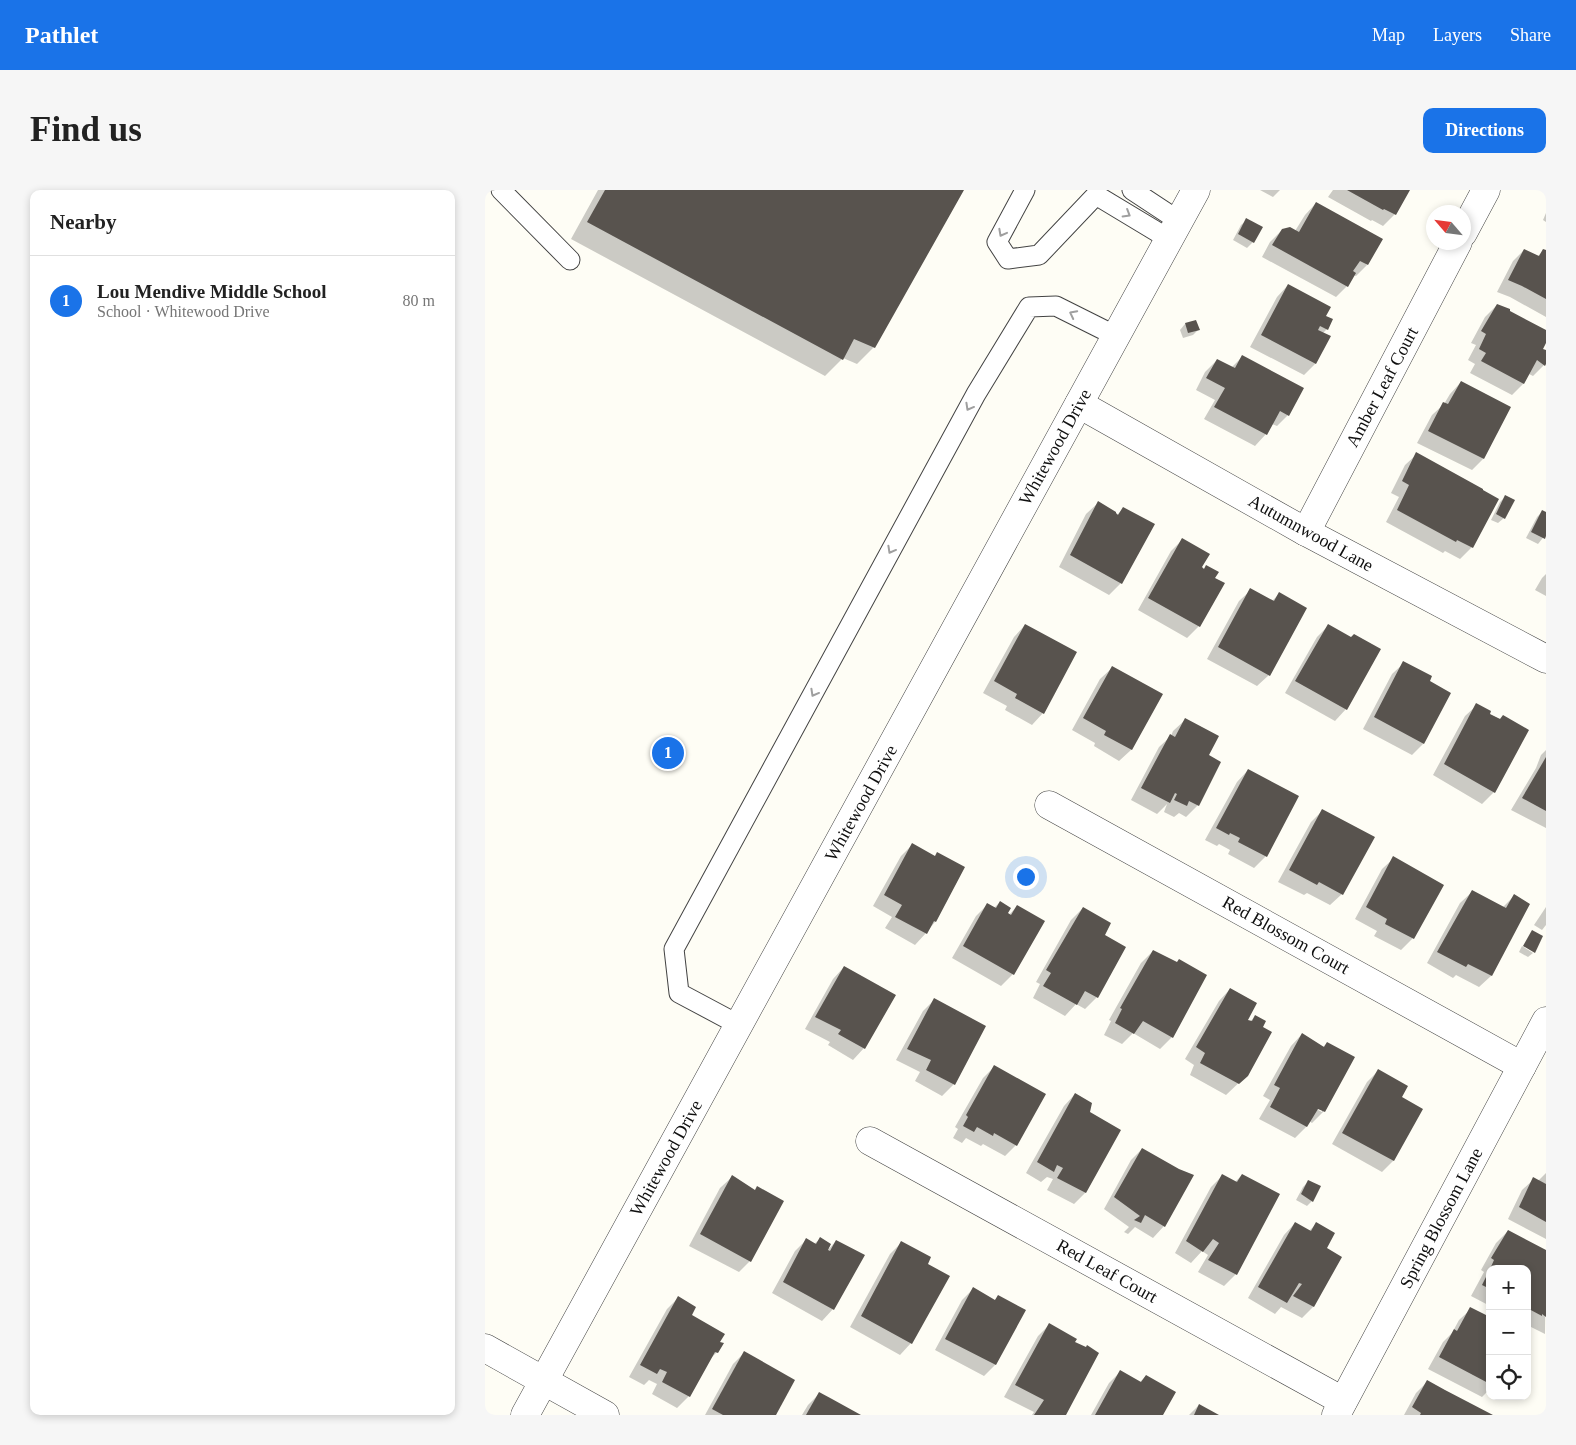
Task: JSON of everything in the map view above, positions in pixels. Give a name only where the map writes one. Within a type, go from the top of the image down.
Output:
[{"type":"street","name":"Whitewood Drive","points":[[525,1415],[1196,190]]},
{"type":"street","points":[[1471,218],[1486,190]]},
{"type":"street","name":"Amber Leaf Court","points":[[1306,532],[1454,250]]},
{"type":"street","name":"Autumnwood Lane","points":[[1079,404],[1306,532],[1546,659]]},
{"type":"street","name":"Red Blossom Court","points":[[1049,805],[1522,1066]]},
{"type":"street","name":"Spring Blossom Lane","points":[[1340,1408],[1546,1021]]},
{"type":"street","name":"Red Leaf Court","points":[[870,1140],[1340,1408]]},
{"type":"street","points":[[485,1348],[605,1415]]},
{"type":"lane","points":[[501,190],[570,260]]},
{"type":"lane","points":[[1025,190],[997,242],[1008,259],[1039,255],[1098,193],[1174,230]]},
{"type":"lane","points":[[1132,190],[1174,230]]},
{"type":"lane","points":[[739,1024],[679,993],[674,949],[972,402],[1029,307],[1056,306],[1116,336]]},
{"type":"building","points":[[605,190],[964,190],[875,348],[854,339],[843,360],[587,222]]},
{"type":"building","points":[[1347,190],[1410,190],[1396,215]]},
{"type":"building","points":[[1316,202],[1383,239],[1368,265],[1360,261],[1353,271],[1356,273],[1348,287],[1272,245],[1282,229],[1290,227],[1299,232]]},
{"type":"building","points":[[1246,218],[1263,227],[1254,243],[1238,234]]},
{"type":"building","points":[[1524,249],[1539,256],[1543,249],[1546,250],[1546,299],[1508,280]]},
{"type":"building","points":[[1288,284],[1331,307],[1326,316],[1333,319],[1328,330],[1320,326],[1318,330],[1331,336],[1316,364],[1261,335]]},
{"type":"building","points":[[1497,304],[1510,309],[1510,311],[1546,330],[1546,343],[1543,349],[1546,350],[1546,364],[1545,366],[1537,360],[1524,384],[1481,361],[1486,353],[1479,349],[1486,334],[1481,331]]},
{"type":"building","points":[[1196,320],[1200,330],[1188,333],[1185,323]]},
{"type":"building","points":[[1242,355],[1304,388],[1289,416],[1280,411],[1267,435],[1214,407],[1225,388],[1206,378],[1217,359],[1235,368]]},
{"type":"building","points":[[1461,381],[1511,407],[1484,459],[1428,431],[1443,402],[1448,404]]},
{"type":"building","points":[[1416,452],[1499,499],[1473,548],[1457,540],[1456,542],[1397,510],[1409,485],[1402,481]]},
{"type":"building","points":[[1505,495],[1515,500],[1505,519],[1496,514]]},
{"type":"building","points":[[1098,501],[1118,515],[1123,507],[1155,524],[1122,584],[1070,555]]},
{"type":"building","points":[[1542,510],[1546,512],[1545,539],[1531,532]]},
{"type":"building","points":[[1182,538],[1210,554],[1202,567],[1204,569],[1206,565],[1219,572],[1215,578],[1225,583],[1200,627],[1148,598]]},
{"type":"building","points":[[1250,588],[1274,601],[1279,592],[1307,608],[1270,676],[1218,647]]},
{"type":"building","points":[[1025,624],[1077,652],[1044,714],[1015,698],[1017,694],[994,681]]},
{"type":"building","points":[[1328,624],[1351,637],[1354,634],[1381,649],[1347,710],[1295,681]]},
{"type":"building","points":[[1403,661],[1432,676],[1430,681],[1451,693],[1424,744],[1374,717]]},
{"type":"building","points":[[1112,666],[1163,694],[1132,750],[1104,735],[1106,731],[1083,718]]},
{"type":"building","points":[[1476,703],[1491,711],[1490,714],[1500,719],[1503,715],[1529,730],[1495,793],[1444,764]]},
{"type":"building","points":[[1185,718],[1219,736],[1209,755],[1221,762],[1199,806],[1189,801],[1187,806],[1174,800],[1177,794],[1175,793],[1170,803],[1141,788],[1170,734],[1175,737]]},
{"type":"building","points":[[1546,757],[1546,811],[1522,798]]},
{"type":"building","points":[[1248,769],[1299,796],[1267,857],[1238,842],[1240,838],[1216,828]]},
{"type":"building","points":[[1322,809],[1375,837],[1343,895],[1319,882],[1317,885],[1289,870]]},
{"type":"building","points":[[912,843],[935,856],[937,852],[965,867],[936,922],[934,921],[927,934],[895,917],[902,905],[884,895]]},
{"type":"building","points":[[1393,856],[1444,885],[1414,939],[1385,924],[1387,919],[1366,907]]},
{"type":"building","points":[[1472,890],[1506,908],[1514,894],[1530,904],[1492,976],[1468,964],[1466,967],[1437,952]]},
{"type":"building","points":[[1000,901],[1011,908],[1008,913],[1011,915],[1017,905],[1045,921],[1014,975],[963,946],[987,903],[996,908]]},
{"type":"building","points":[[1083,907],[1111,923],[1105,935],[1126,947],[1098,998],[1085,991],[1077,1005],[1043,986],[1051,973],[1046,970]]},
{"type":"building","points":[[1532,930],[1543,936],[1535,953],[1523,946]]},
{"type":"building","points":[[1153,950],[1177,962],[1179,959],[1207,975],[1173,1038],[1143,1021],[1134,1034],[1115,1023],[1122,1009],[1120,1008]]},
{"type":"building","points":[[844,966],[896,995],[865,1049],[838,1034],[841,1030],[815,1017]]},
{"type":"building","points":[[1230,988],[1257,1003],[1248,1020],[1252,1021],[1255,1015],[1266,1021],[1263,1027],[1272,1032],[1248,1076],[1239,1084],[1200,1063],[1205,1053],[1196,1047]]},
{"type":"building","points":[[934,998],[986,1026],[955,1085],[926,1070],[931,1060],[907,1049]]},
{"type":"building","points":[[1302,1033],[1324,1047],[1327,1042],[1355,1057],[1325,1112],[1318,1109],[1307,1127],[1270,1107],[1280,1088],[1274,1085]]},
{"type":"building","points":[[994,1065],[1046,1094],[1017,1146],[994,1133],[993,1136],[977,1127],[974,1132],[963,1126],[968,1117],[966,1115]]},
{"type":"building","points":[[1378,1069],[1408,1086],[1402,1097],[1423,1109],[1394,1161],[1342,1133]]},
{"type":"building","points":[[1075,1093],[1092,1103],[1090,1112],[1121,1130],[1086,1193],[1057,1178],[1063,1168],[1057,1165],[1054,1172],[1037,1162]]},
{"type":"building","points":[[1142,1148],[1179,1169],[1194,1175],[1165,1227],[1145,1215],[1141,1223],[1134,1220],[1140,1216],[1114,1197]]},
{"type":"building","points":[[1222,1174],[1237,1182],[1242,1174],[1280,1194],[1237,1275],[1208,1260],[1219,1243],[1213,1239],[1203,1252],[1186,1241]]},
{"type":"building","points":[[732,1175],[755,1190],[757,1186],[784,1201],[751,1262],[700,1234]]},
{"type":"building","points":[[1533,1177],[1546,1184],[1546,1222],[1519,1207]]},
{"type":"building","points":[[1308,1180],[1321,1186],[1313,1202],[1301,1194]]},
{"type":"building","points":[[1295,1222],[1311,1231],[1316,1222],[1335,1233],[1327,1248],[1342,1257],[1314,1307],[1293,1296],[1302,1284],[1299,1283],[1287,1303],[1258,1287]]},
{"type":"building","points":[[1508,1230],[1546,1250],[1546,1317],[1531,1310],[1531,1265],[1492,1265],[1494,1260],[1491,1258]]},
{"type":"building","points":[[820,1237],[831,1244],[828,1250],[830,1251],[836,1240],[865,1255],[834,1310],[783,1282],[806,1238],[816,1244]]},
{"type":"building","points":[[901,1241],[931,1257],[928,1264],[950,1276],[912,1344],[861,1316]]},
{"type":"building","points":[[1486,1277],[1486,1287],[1482,1285]]},
{"type":"building","points":[[973,1287],[995,1300],[998,1295],[1026,1310],[996,1365],[945,1339]]},
{"type":"building","points":[[678,1296],[696,1307],[692,1315],[725,1334],[720,1342],[724,1343],[718,1353],[715,1352],[690,1397],[662,1382],[667,1372],[660,1369],[657,1374],[640,1365]]},
{"type":"building","points":[[1470,1307],[1486,1315],[1486,1382],[1439,1357],[1454,1329],[1457,1331]]},
{"type":"building","points":[[1049,1323],[1077,1339],[1075,1342],[1086,1347],[1087,1345],[1099,1353],[1066,1415],[1034,1415],[1044,1400],[1015,1385]]},
{"type":"building","points":[[744,1351],[795,1380],[776,1415],[723,1415],[712,1409]]},
{"type":"building","points":[[1120,1370],[1141,1382],[1146,1375],[1176,1392],[1163,1415],[1095,1415]]},
{"type":"building","points":[[1427,1380],[1493,1415],[1420,1415],[1421,1413],[1412,1407]]},
{"type":"building","points":[[819,1392],[832,1399],[861,1415],[806,1415]]},
{"type":"building","points":[[1199,1404],[1219,1415],[1194,1415]]},
{"type":"place","name":"Lou Mendive Middle School","points":[[668,753]]}]
